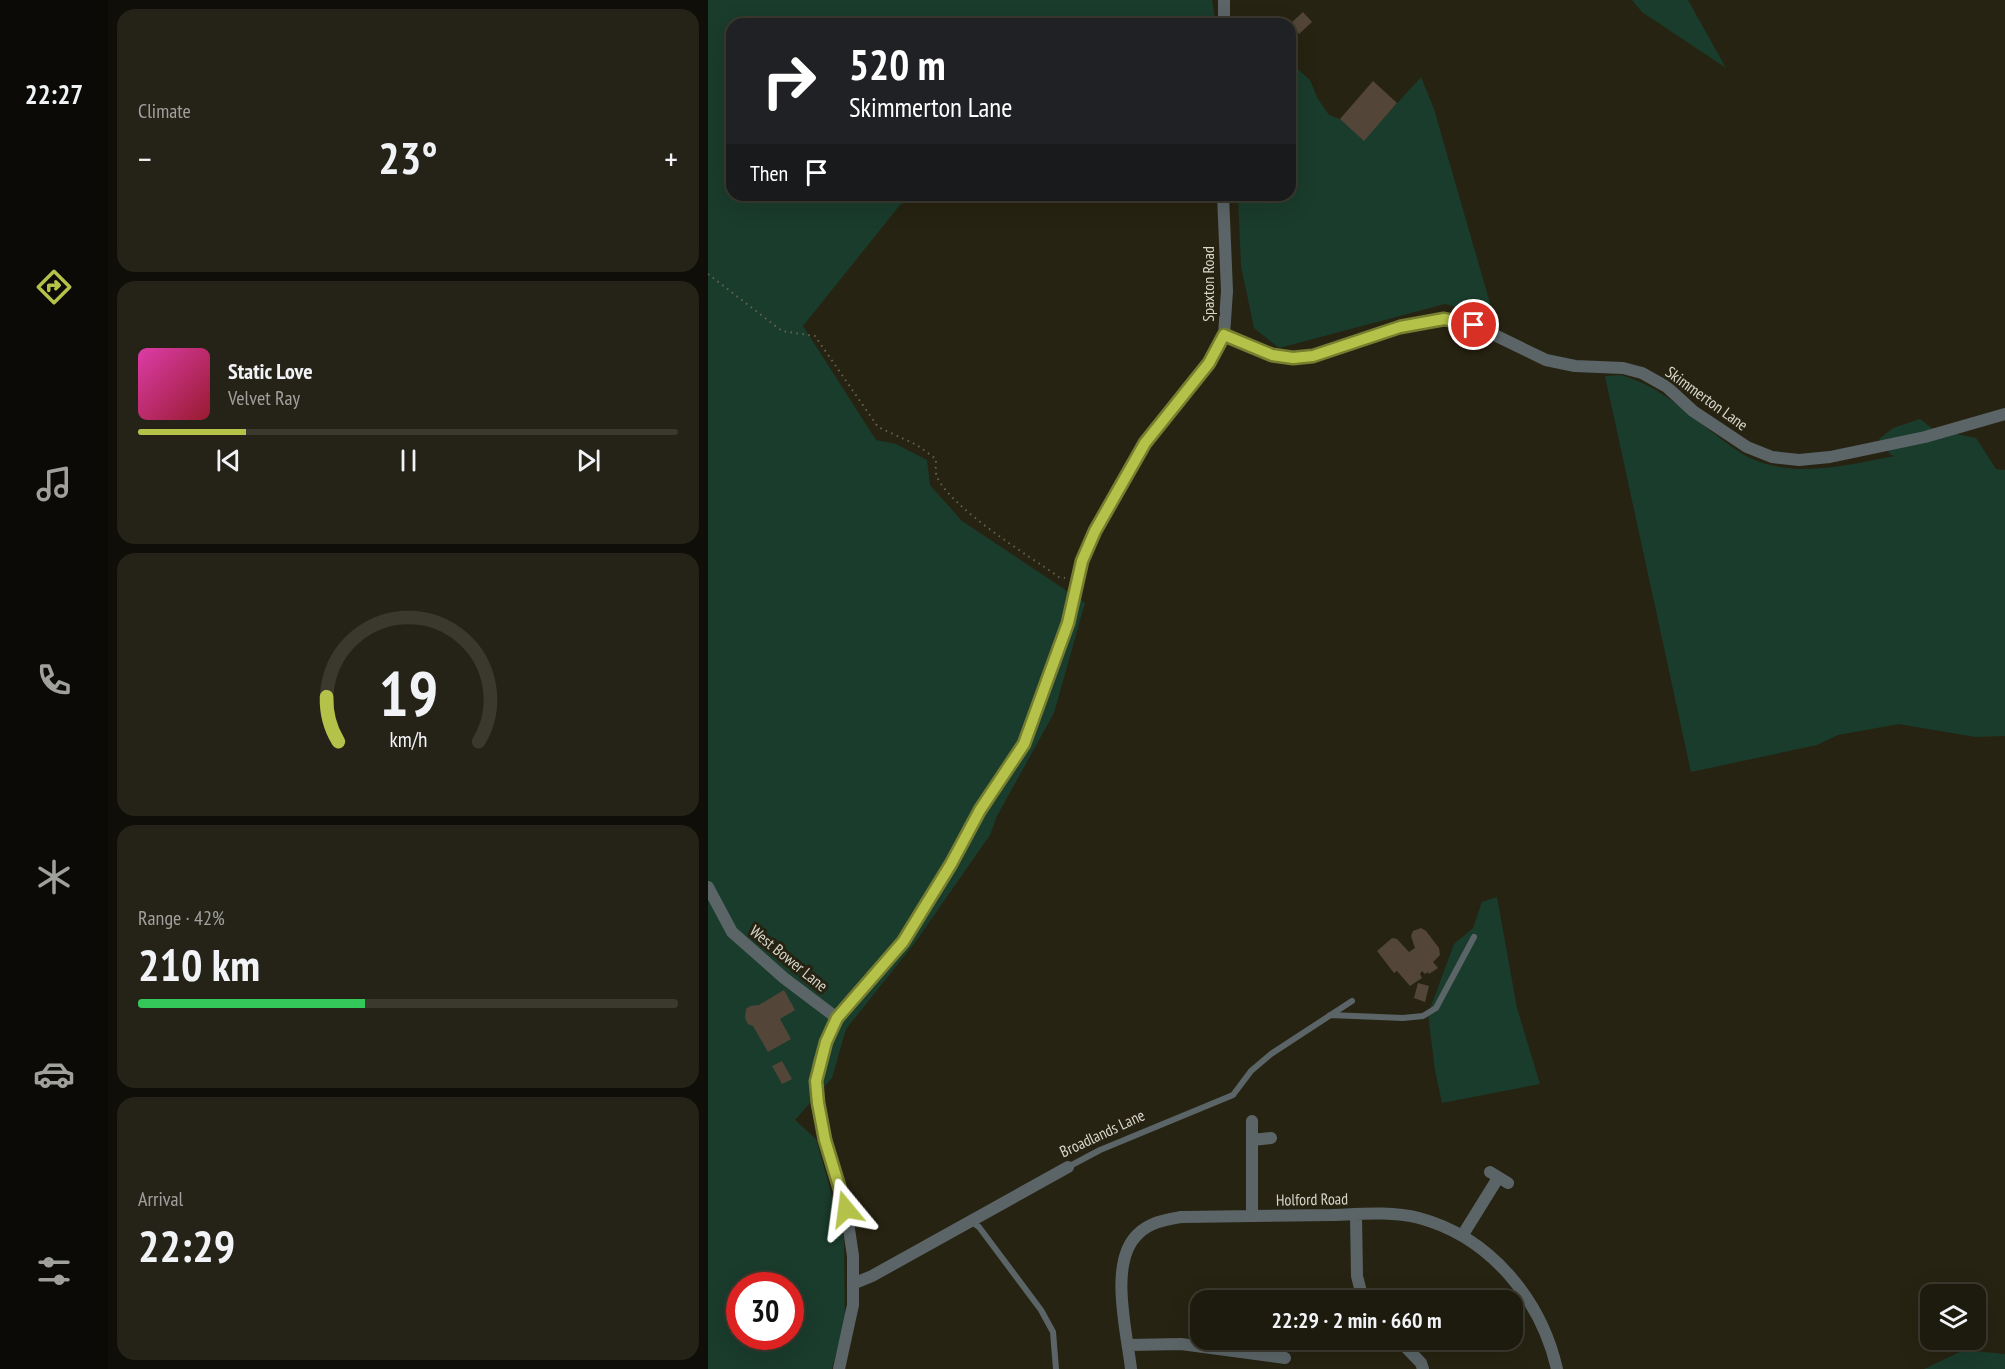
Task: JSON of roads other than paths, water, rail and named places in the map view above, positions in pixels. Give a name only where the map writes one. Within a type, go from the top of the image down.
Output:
[{"type":"street","points":[[1224,0],[1224,18]]},
{"type":"street","name":"Spaxton Road","points":[[839,1369],[849,1330],[855,1283],[846,1209],[825,1140],[818,1103],[816,1081],[826,1042],[837,1018],[903,942],[951,864],[980,810],[1024,744],[1068,623],[1082,561],[1095,531],[1145,443],[1209,363],[1224,335],[1227,291],[1223,201]]},
{"type":"street","name":"Skimmerton Lane","points":[[1224,335],[1272,355],[1293,358],[1313,356],[1400,327],[1444,319],[1474,325],[1546,360],[1575,366],[1623,368],[1642,373],[1667,387],[1693,411],[1747,447],[1772,457],[1790,459],[1830,457],[1925,437],[2005,414]]},
{"type":"street","name":"West Bower Lane","points":[[708,887],[726,923],[738,939],[837,1018]]},
{"type":"street","points":[[1252,1121],[1252,1216]]},
{"type":"street","points":[[1252,1140],[1271,1138]]},
{"type":"street","name":"Broadlands Lane","points":[[855,1283],[872,1276],[1068,1167]]},
{"type":"street","points":[[1462,1236],[1499,1178]]},
{"type":"street","name":"Holford Road","points":[[1129,1345],[1121,1268],[1129,1244],[1138,1234],[1158,1221],[1181,1217],[1397,1214],[1418,1218],[1462,1236],[1482,1249],[1509,1273],[1530,1301],[1544,1326],[1557,1369]]},
{"type":"street","points":[[1356,1215],[1357,1275],[1360,1290]]},
{"type":"street","points":[[1131,1369],[1129,1345],[1260,1347],[1285,1358]]},
{"type":"street","points":[[1408,1350],[1423,1369]]},
{"type":"lane","points":[[1330,1015],[1403,1018],[1423,1016],[1436,1008],[1474,937]]},
{"type":"lane","name":"Broadlands Lane","points":[[1068,1167],[1100,1150],[1233,1095],[1251,1071],[1271,1054],[1352,1001]]},
{"type":"lane","points":[[971,1221],[979,1227],[1041,1310],[1053,1332],[1056,1369]]}]
